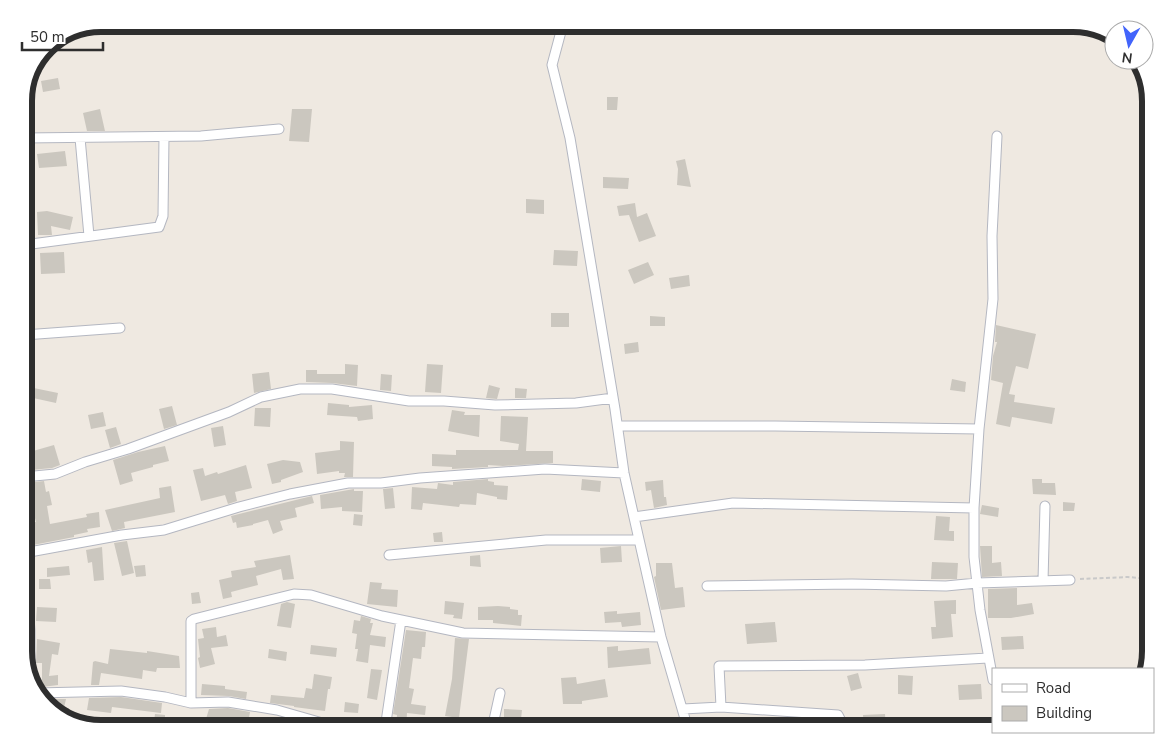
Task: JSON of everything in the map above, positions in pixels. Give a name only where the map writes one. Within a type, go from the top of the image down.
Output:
[{"type":"street","points":[[561,32],[552,65],[570,138],[614,398],[624,472],[661,637],[685,720]]},
{"type":"street","points":[[33,138],[201,136],[279,129]]},
{"type":"street","points":[[992,676],[980,610],[974,557],[974,508],[979,429],[993,299],[992,236],[997,136]]},
{"type":"street","points":[[33,244],[159,227],[163,216],[164,137]]},
{"type":"street","points":[[80,138],[88,236]]},
{"type":"street","points":[[33,333],[120,328]]},
{"type":"street","points":[[33,476],[55,474],[229,412],[261,397],[300,389],[332,389],[409,401],[444,401],[495,406],[576,403],[614,398]]},
{"type":"street","points":[[618,426],[979,429]]},
{"type":"street","points":[[33,551],[122,535],[164,530],[247,504],[348,483],[381,483],[420,478],[545,470],[624,472]]},
{"type":"street","points":[[634,517],[733,503],[974,508]]},
{"type":"street","points":[[1043,581],[1045,506]]},
{"type":"street","points":[[389,555],[546,540],[640,540]]},
{"type":"street","points":[[707,586],[852,584],[946,586],[1070,580]]},
{"type":"street","points":[[191,703],[191,621],[294,594],[311,595],[401,620],[463,633],[661,637]]},
{"type":"street","points":[[386,720],[401,620]]},
{"type":"street","points":[[721,708],[719,666],[865,665],[988,658]]},
{"type":"street","points":[[47,693],[121,691],[165,697],[191,703],[228,702],[277,710],[312,720]]},
{"type":"street","points":[[494,720],[500,693]]},
{"type":"street","points":[[682,709],[721,708],[838,715],[841,720]]},
{"type":"path","points":[[1070,580],[1128,577],[1142,578]]},
{"type":"building","points":[[58,78],[60,89],[43,92],[41,81]]},
{"type":"building","points":[[607,97],[618,97],[617,110],[607,110]]},
{"type":"building","points":[[100,109],[105,131],[87,131],[83,113]]},
{"type":"building","points":[[292,109],[312,109],[309,142],[289,141]]},
{"type":"building","points":[[65,151],[67,166],[39,168],[37,154]]},
{"type":"building","points":[[685,159],[691,187],[677,185],[678,169],[676,161]]},
{"type":"building","points":[[603,177],[629,178],[628,189],[603,188]]},
{"type":"building","points":[[526,199],[544,200],[544,214],[526,213]]},
{"type":"building","points":[[635,203],[637,217],[647,213],[656,236],[639,242],[629,215],[619,216],[617,206]]},
{"type":"building","points":[[47,211],[73,217],[70,230],[51,226],[52,235],[38,235],[37,212]]},
{"type":"building","points":[[554,250],[578,251],[577,266],[553,265]]},
{"type":"building","points":[[64,252],[65,273],[41,274],[40,253]]},
{"type":"building","points":[[648,262],[654,275],[634,284],[628,270]]},
{"type":"building","points":[[689,275],[690,286],[671,289],[669,278]]},
{"type":"building","points":[[551,313],[569,313],[569,327],[551,327]]},
{"type":"building","points":[[650,316],[665,317],[665,326],[650,326]]},
{"type":"building","points":[[996,325],[1036,334],[1028,369],[1016,366],[1009,394],[1015,395],[1014,402],[1055,408],[1052,424],[1012,417],[1010,427],[996,424],[1003,383],[991,380],[993,356],[997,342],[995,342]]},
{"type":"building","points":[[638,342],[639,352],[625,354],[624,344]]},
{"type":"building","points":[[345,364],[358,365],[357,386],[306,382],[306,370],[317,370],[317,374],[345,374]]},
{"type":"building","points":[[427,364],[443,365],[441,393],[425,392]]},
{"type":"building","points":[[269,372],[271,389],[254,393],[252,374]]},
{"type":"building","points":[[381,374],[392,375],[391,391],[380,390]]},
{"type":"building","points":[[952,379],[966,382],[965,392],[950,390]]},
{"type":"building","points":[[489,385],[500,388],[497,399],[486,398]]},
{"type":"building","points":[[33,388],[58,393],[56,403],[33,398]]},
{"type":"building","points":[[515,388],[527,389],[526,398],[515,398]]},
{"type":"building","points":[[328,403],[349,405],[349,407],[372,405],[373,419],[358,421],[357,417],[327,415]]},
{"type":"building","points":[[172,406],[177,425],[164,429],[159,409]]},
{"type":"building","points":[[255,408],[271,408],[270,427],[254,426]]},
{"type":"building","points":[[452,410],[465,412],[464,415],[480,415],[479,437],[448,431]]},
{"type":"building","points":[[103,412],[106,426],[91,429],[88,415]]},
{"type":"building","points":[[501,416],[528,417],[526,451],[553,451],[553,463],[488,465],[488,467],[452,469],[452,467],[432,466],[432,454],[456,455],[456,450],[518,450],[519,444],[500,441]]},
{"type":"building","points":[[223,426],[226,445],[214,447],[211,428]]},
{"type":"building","points":[[116,427],[121,444],[110,448],[105,430]]},
{"type":"building","points":[[340,441],[354,442],[353,477],[344,477],[345,473],[339,473],[339,471],[317,474],[315,453],[340,450]]},
{"type":"building","points":[[54,445],[60,465],[52,468],[33,470],[33,451]]},
{"type":"building","points":[[165,446],[169,461],[131,473],[133,481],[120,485],[113,460]]},
{"type":"building","points":[[283,460],[300,462],[303,472],[272,484],[267,464]]},
{"type":"building","points":[[246,465],[252,488],[235,492],[237,501],[228,504],[225,495],[201,501],[193,470],[203,468],[205,476]]},
{"type":"building","points":[[488,479],[488,481],[494,482],[494,485],[508,486],[507,500],[477,493],[476,505],[460,504],[459,507],[423,503],[422,510],[411,509],[412,487],[437,489],[438,483],[453,485],[453,482]]},
{"type":"building","points":[[582,479],[601,481],[600,492],[581,490]]},
{"type":"building","points":[[1032,479],[1042,479],[1042,483],[1055,483],[1056,495],[1033,494]]},
{"type":"building","points":[[663,480],[664,497],[666,497],[667,505],[654,508],[651,490],[646,491],[645,482]]},
{"type":"building","points":[[44,481],[46,492],[49,491],[52,505],[47,506],[50,524],[87,517],[86,514],[99,512],[100,527],[87,529],[88,532],[74,535],[74,537],[33,545],[33,522],[36,522],[33,510],[33,482]]},
{"type":"building","points":[[171,486],[175,512],[124,522],[125,528],[112,531],[105,510],[160,498],[159,488]]},
{"type":"building","points":[[393,488],[395,508],[385,509],[383,489]]},
{"type":"building","points":[[354,489],[354,491],[363,491],[362,512],[342,511],[342,507],[321,509],[320,495]]},
{"type":"building","points":[[312,496],[314,503],[295,508],[297,517],[280,521],[283,530],[273,534],[268,520],[237,528],[236,522],[233,523],[231,516]]},
{"type":"building","points":[[1063,502],[1075,503],[1074,511],[1063,511]]},
{"type":"building","points":[[982,505],[999,508],[998,517],[980,514]]},
{"type":"building","points":[[354,514],[363,515],[362,526],[353,525]]},
{"type":"building","points":[[936,516],[950,517],[949,531],[954,531],[954,541],[934,540]]},
{"type":"building","points":[[442,532],[443,542],[434,542],[433,533]]},
{"type":"building","points":[[127,541],[134,573],[122,576],[114,543]]},
{"type":"building","points":[[621,546],[622,562],[601,563],[600,548]]},
{"type":"building","points":[[980,546],[992,546],[992,563],[1001,562],[1002,576],[982,577]]},
{"type":"building","points":[[102,547],[104,580],[94,581],[92,562],[88,563],[86,550]]},
{"type":"building","points":[[290,555],[294,579],[283,580],[281,569],[256,576],[258,585],[231,592],[232,597],[223,599],[219,580],[232,577],[231,571],[256,567],[254,561]]},
{"type":"building","points":[[480,555],[481,567],[470,566],[470,556]]},
{"type":"building","points":[[932,562],[958,563],[957,579],[931,579]]},
{"type":"building","points":[[656,563],[672,563],[675,588],[683,587],[685,607],[661,610],[654,577],[656,576]]},
{"type":"building","points":[[145,565],[146,576],[136,577],[134,566]]},
{"type":"building","points":[[69,566],[70,575],[47,577],[47,568]]},
{"type":"building","points":[[39,579],[50,579],[51,589],[39,589]]},
{"type":"building","points":[[370,582],[382,583],[381,589],[398,590],[397,607],[367,604]]},
{"type":"building","points":[[1017,588],[1017,605],[1032,603],[1034,614],[1011,618],[988,618],[988,589]]},
{"type":"building","points":[[199,592],[201,603],[192,604],[191,593]]},
{"type":"building","points":[[956,600],[956,614],[951,614],[953,637],[932,639],[931,627],[936,627],[934,601]]},
{"type":"building","points":[[445,601],[464,603],[462,619],[453,618],[454,615],[444,614]]},
{"type":"building","points":[[287,602],[295,604],[291,628],[277,626],[281,604]]},
{"type":"building","points":[[498,606],[518,610],[518,615],[522,615],[521,626],[493,623],[493,620],[478,620],[478,607]]},
{"type":"building","points":[[37,607],[57,608],[56,622],[36,621]]},
{"type":"building","points":[[617,611],[617,614],[640,612],[641,625],[622,627],[621,622],[605,623],[604,612]]},
{"type":"building","points":[[361,616],[371,619],[370,623],[373,623],[370,635],[386,637],[385,647],[370,645],[368,663],[356,661],[358,649],[355,649],[357,634],[352,633],[354,620],[360,621]]},
{"type":"building","points":[[775,622],[777,642],[747,644],[745,624]]},
{"type":"building","points":[[216,627],[217,637],[226,635],[228,646],[211,648],[215,664],[200,668],[198,639],[204,638],[202,629]]},
{"type":"building","points":[[406,630],[426,632],[425,647],[422,647],[421,659],[413,658],[409,688],[414,689],[411,704],[426,706],[425,715],[407,713],[407,720],[397,720],[397,715],[393,714]]},
{"type":"building","points":[[1023,636],[1024,649],[1002,650],[1001,637]]},
{"type":"building","points":[[455,638],[469,639],[459,718],[445,716],[452,679]]},
{"type":"building","points":[[37,639],[60,643],[58,655],[52,654],[49,676],[58,675],[58,685],[43,687],[42,663],[36,663]]},
{"type":"building","points":[[311,645],[337,648],[336,657],[310,654]]},
{"type":"building","points":[[618,646],[618,651],[649,648],[651,664],[608,668],[607,647]]},
{"type":"building","points":[[110,649],[147,653],[147,651],[179,656],[180,668],[157,668],[156,672],[143,670],[142,679],[101,673],[99,685],[91,685],[93,662],[108,664]]},
{"type":"building","points":[[269,649],[287,652],[286,661],[268,658]]},
{"type":"building","points":[[371,669],[382,670],[377,700],[367,698]]},
{"type":"building","points":[[858,673],[862,688],[851,691],[847,676]]},
{"type":"building","points":[[314,674],[332,677],[325,711],[270,703],[271,695],[304,698],[306,688],[312,689]]},
{"type":"building","points":[[898,675],[913,676],[912,695],[898,694]]},
{"type":"building","points":[[576,677],[577,684],[605,679],[608,697],[582,701],[582,704],[563,704],[561,678]]},
{"type":"building","points":[[202,684],[225,686],[225,689],[247,692],[246,699],[201,695]]},
{"type":"building","points":[[981,684],[982,699],[959,700],[958,685]]},
{"type":"building","points":[[121,697],[162,703],[161,713],[112,707],[111,713],[87,710],[89,698]]},
{"type":"building","points":[[66,699],[64,708],[69,708],[69,712],[63,709],[53,700]]},
{"type":"building","points":[[345,702],[359,704],[358,713],[344,712]]},
{"type":"building","points":[[228,708],[250,712],[249,720],[206,720],[209,709]]},
{"type":"building","points":[[504,709],[522,710],[521,719],[504,718]]},
{"type":"building","points":[[155,714],[165,715],[165,720],[154,720]]},
{"type":"building","points":[[885,714],[885,720],[863,720],[863,715]]}]
